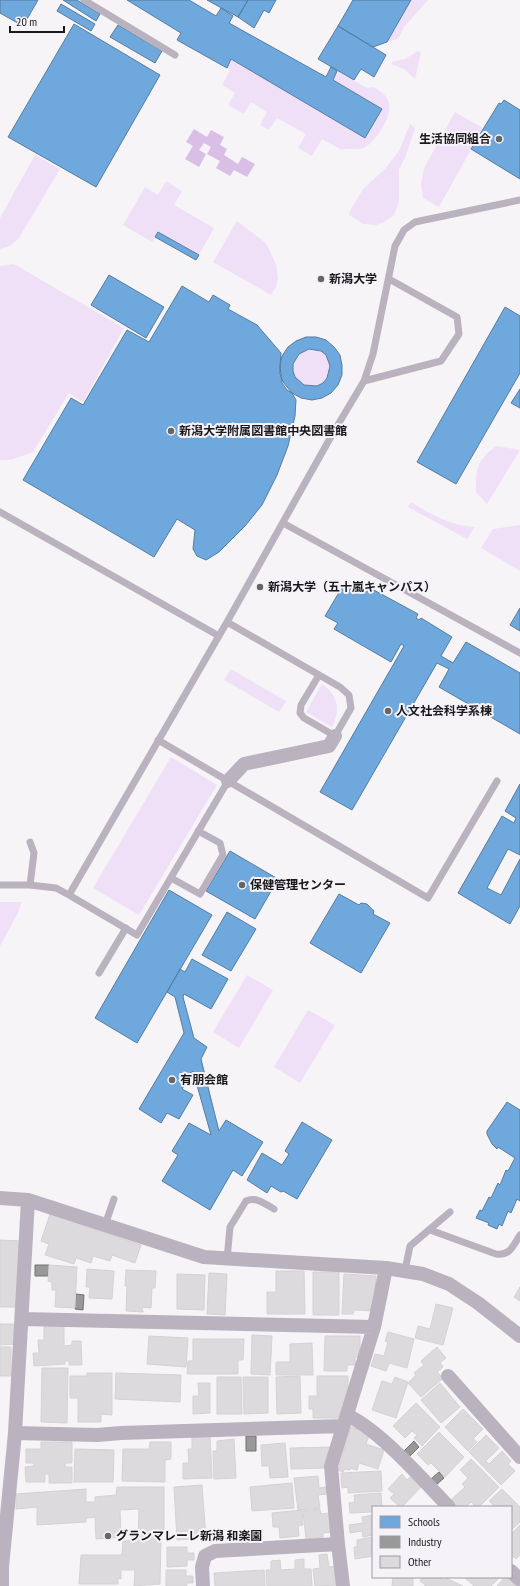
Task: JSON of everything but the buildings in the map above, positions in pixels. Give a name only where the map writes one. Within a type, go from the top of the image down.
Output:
[{"type":"street","points":[[228,781],[244,764],[329,746],[335,736]]},
{"type":"street","points":[[0,1198],[28,1200],[204,1257],[386,1268],[422,1274],[449,1284],[478,1302],[520,1336]]},
{"type":"street","points":[[2,1586],[2,1544],[12,1438],[14,1385],[22,1320],[28,1200]]},
{"type":"street","points":[[343,1586],[331,1466],[374,1327],[386,1268]]},
{"type":"street","points":[[22,1320],[98,1325],[243,1320],[374,1327]]},
{"type":"street","points":[[448,1376],[520,1456]]},
{"type":"street","points":[[12,1438],[97,1435],[121,1432],[358,1420],[381,1440],[448,1506]]},
{"type":"street","points":[[203,1586],[202,1567],[205,1556],[226,1546],[338,1544]]},
{"type":"lane","points":[[84,0],[175,54]]},
{"type":"lane","points":[[69,895],[364,381],[372,354],[395,246],[404,230],[415,222],[520,200]]},
{"type":"lane","points":[[364,381],[441,361],[459,334],[457,317],[389,279]]},
{"type":"lane","points":[[0,512],[219,636]]},
{"type":"lane","points":[[283,523],[520,653]]},
{"type":"lane","points":[[227,622],[340,687],[349,695],[351,708],[335,736],[304,718],[300,713],[301,705],[319,675]]},
{"type":"lane","points":[[158,740],[428,898],[497,780]]},
{"type":"lane","points":[[0,885],[56,888],[137,935],[228,781]]},
{"type":"lane","points":[[171,878],[200,894],[223,855],[220,843],[198,831]]},
{"type":"lane","points":[[30,842],[34,853],[30,886]]},
{"type":"lane","points":[[99,973],[126,928]]},
{"type":"lane","points":[[105,1225],[114,1199]]},
{"type":"lane","points":[[227,1259],[230,1227],[246,1201],[254,1199],[274,1209]]},
{"type":"lane","points":[[405,1270],[410,1246],[450,1212]]},
{"type":"lane","points":[[430,1230],[502,1255],[508,1252],[520,1235]]},
{"type":"shaded area","points":[[411,0],[428,0],[404,27],[398,39],[387,42]]},
{"type":"shaded area","points":[[418,51],[421,53],[415,79],[404,69],[391,64],[392,62],[405,59]]},
{"type":"shaded area","points":[[231,59],[365,138],[382,109],[333,80],[337,71],[367,88],[374,87],[383,94],[389,103],[388,115],[377,137],[366,147],[361,149],[342,150],[322,139],[312,156],[298,148],[306,134],[277,118],[269,130],[260,125],[267,112],[251,102],[244,114],[228,105],[235,93],[222,85],[230,70],[227,68]]},
{"type":"shaded area","points":[[455,112],[483,128],[439,207],[423,198],[421,184],[424,168]]},
{"type":"shaded area","points":[[410,124],[415,128],[405,158],[399,169],[399,202],[394,215],[384,222],[376,225],[363,224],[349,215],[350,211],[363,189],[385,169],[399,151]]},
{"type":"shaded area","points":[[194,129],[207,137],[211,130],[224,137],[220,145],[227,149],[224,155],[238,164],[242,157],[255,164],[247,177],[234,170],[230,176],[216,168],[220,161],[207,154],[211,147],[204,143],[199,150],[206,154],[199,167],[185,159],[193,146],[186,142]]},
{"type":"shaded area","points":[[35,155],[60,169],[19,238],[10,246],[0,249],[0,218]]},
{"type":"shaded area","points":[[166,181],[182,191],[174,205],[214,228],[199,255],[159,232],[152,242],[123,225],[145,187],[158,195]]},
{"type":"shaded area","points":[[237,221],[266,243],[276,264],[278,278],[276,287],[271,295],[213,262]]},
{"type":"shaded area","points":[[14,264],[124,328],[83,402],[69,393],[33,452],[11,460],[0,460],[0,266]]},
{"type":"shaded area","points":[[311,349],[324,355],[330,368],[324,381],[311,387],[298,381],[292,368],[298,355]]},
{"type":"shaded area","points":[[496,446],[520,450],[487,504],[476,492],[476,477],[478,466],[484,456]]},
{"type":"shaded area","points":[[411,502],[450,522],[475,527],[467,539],[408,507]]},
{"type":"shaded area","points":[[520,525],[520,571],[481,548],[493,529]]},
{"type":"shaded area","points":[[231,669],[286,701],[279,712],[224,680]]},
{"type":"shaded area","points":[[322,684],[332,693],[335,698],[337,709],[335,721],[332,727],[306,712]]},
{"type":"shaded area","points":[[171,757],[217,785],[139,915],[93,888]]},
{"type":"shaded area","points":[[0,902],[21,902],[19,911],[0,946]]},
{"type":"shaded area","points":[[247,975],[273,990],[239,1048],[213,1032]]},
{"type":"shaded area","points":[[308,1010],[335,1025],[300,1083],[274,1067]]},
{"type":"place","name":"生活協同組合","points":[[499,139]]},
{"type":"place","name":"新潟大学","points":[[321,279]]},
{"type":"place","name":"新潟大学附属図書館中央図書館","points":[[171,431]]},
{"type":"place","name":"新潟大学（五十嵐キャンパス）","points":[[260,587]]},
{"type":"place","name":"人文社会科学系棟","points":[[388,711]]},
{"type":"place","name":"保健管理センター","points":[[242,885]]},
{"type":"place","name":"有朋会館","points":[[172,1080]]},
{"type":"place","name":"グランマレーレ新潟 和楽園","points":[[108,1536]]}]
